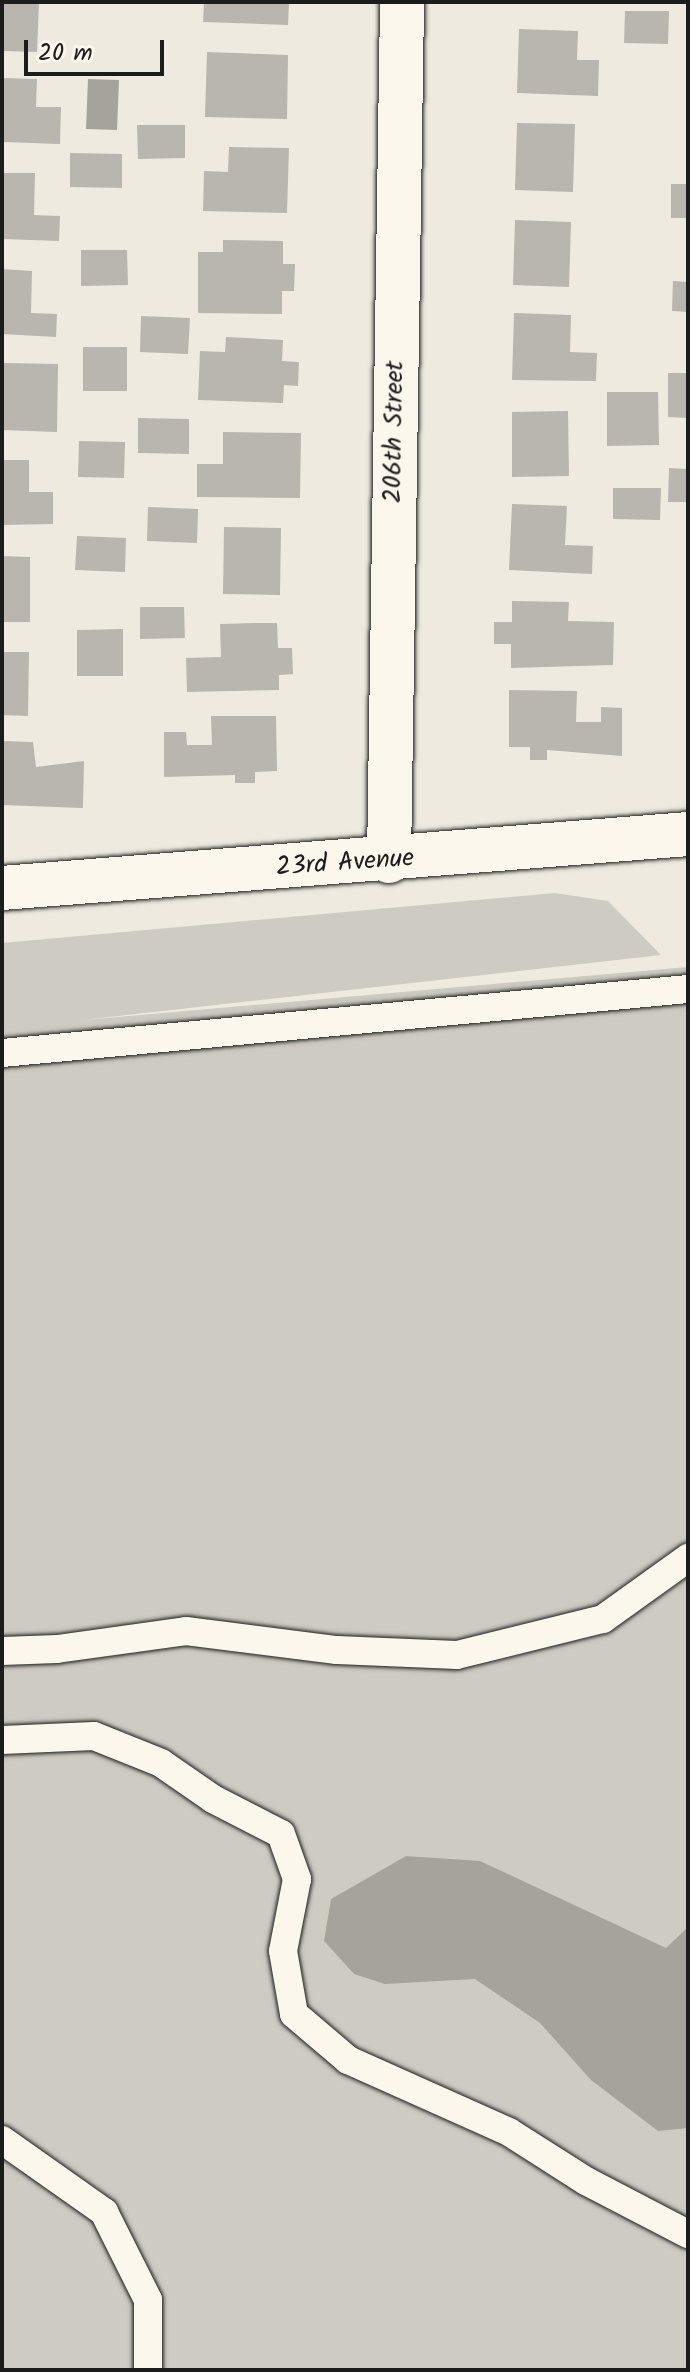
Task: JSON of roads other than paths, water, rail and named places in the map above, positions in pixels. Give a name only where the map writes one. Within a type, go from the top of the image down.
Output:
[{"type":"street","name":"206th Street","points":[[389,861],[402,2]]},
{"type":"street","name":"23rd Avenue","points":[[2,888],[389,861],[688,834]]},
{"type":"lane","points":[[2,1053],[688,989]]},
{"type":"lane","points":[[2,1651],[57,1649],[186,1631],[337,1650],[457,1655],[603,1619],[688,1558]]},
{"type":"lane","points":[[2,1740],[94,1736],[161,1763],[213,1799],[281,1834],[297,1879],[283,1951],[294,2014],[348,2060],[509,2132],[586,2181],[688,2234]]},
{"type":"lane","points":[[2,2140],[104,2212],[148,2300],[148,2370]]}]
